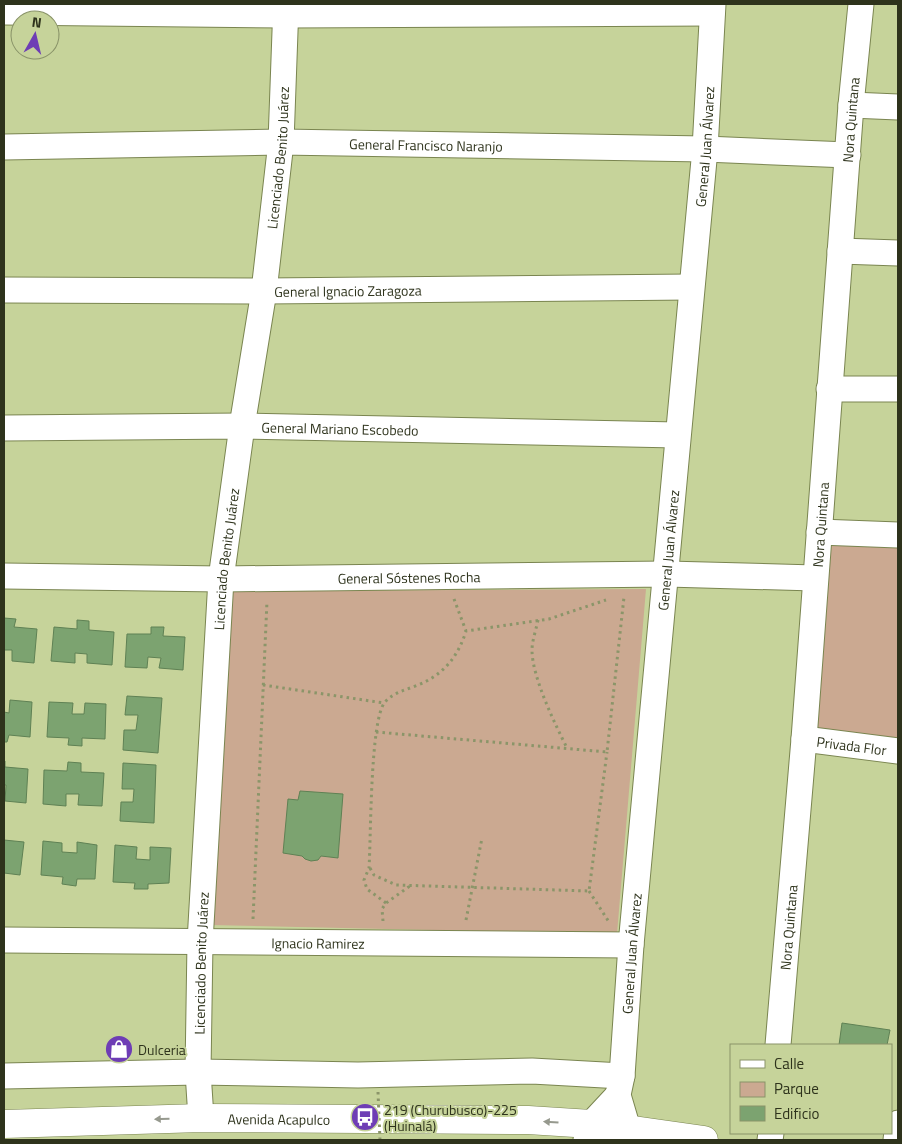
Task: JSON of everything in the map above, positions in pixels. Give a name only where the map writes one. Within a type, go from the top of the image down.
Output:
[{"type":"main road","name":"Avenida Acapulco","points":[[4,1124],[201,1118],[528,1120],[588,1132],[704,1140]]},
{"type":"street","name":"Nora Quintana","points":[[778,1044],[804,739],[851,105],[861,4]]},
{"type":"street","points":[[4,12],[712,8]]},
{"type":"street","name":"General Juan Álvarez","points":[[627,1135],[620,1086],[631,945],[667,574],[677,435],[704,149],[712,8]]},
{"type":"street","name":"Licenciado Benito Juárez","points":[[201,1118],[198,1072],[200,942],[221,579],[242,426],[264,291],[281,142],[286,10]]},
{"type":"street","points":[[851,105],[898,107]]},
{"type":"street","name":"General Francisco Naranjo","points":[[4,147],[281,142],[704,149],[848,155]]},
{"type":"street","points":[[840,251],[898,253]]},
{"type":"street","name":"General Ignacio Zaragoza","points":[[4,290],[264,291],[691,287]]},
{"type":"street","points":[[829,389],[898,389]]},
{"type":"street","name":"General Mariano Escobedo","points":[[4,428],[242,426],[677,435]]},
{"type":"street","points":[[819,532],[898,535]]},
{"type":"street","name":"General Sóstenes Rocha","points":[[4,576],[221,579],[667,574],[815,578]]},
{"type":"street","name":"Privada Flor","points":[[804,739],[898,751]]},
{"type":"street","name":"Ignacio Ramirez","points":[[4,940],[631,945]]},
{"type":"street","points":[[4,1076],[198,1072],[358,1075],[532,1071],[620,1086],[588,1132]]},
{"type":"street","points":[[896,1140],[898,1123]]},
{"type":"path","points":[[466,631],[549,619],[624,594],[607,752],[589,891],[613,927]]},
{"type":"path","points":[[386,903],[367,889],[364,880],[369,868],[378,714],[384,703],[399,691],[418,685],[448,667],[457,654],[466,631],[454,602],[454,596]]},
{"type":"path","points":[[253,926],[267,600]]},
{"type":"path","points":[[538,620],[532,649],[534,662],[541,689],[567,748]]},
{"type":"path","points":[[263,685],[384,703]]},
{"type":"path","points":[[376,732],[607,752]]},
{"type":"path","points":[[465,922],[482,838]]},
{"type":"path","points":[[369,868],[374,876],[396,885],[589,891]]},
{"type":"path","points":[[383,929],[382,909],[386,903],[410,886]]},
{"type":"path","points":[[378,1092],[380,1140]]},
{"type":"green space","points":[[832,541],[898,547],[898,739],[815,732]]},
{"type":"green space","points":[[646,589],[617,934],[210,925],[231,591]]},
{"type":"building","points":[[4,618],[16,619],[14,627],[37,629],[34,663],[12,661],[12,650],[4,650]]},
{"type":"building","points":[[77,620],[89,621],[89,630],[114,632],[112,665],[87,663],[87,654],[75,653],[75,663],[51,661],[54,627],[77,629]]},
{"type":"building","points":[[151,627],[164,627],[163,636],[185,637],[183,670],[159,668],[161,658],[148,657],[147,668],[125,667],[127,634],[151,634]]},
{"type":"building","points":[[127,696],[162,698],[158,753],[123,750],[124,730],[136,730],[138,715],[125,715]]},
{"type":"building","points":[[10,700],[32,702],[30,737],[9,735],[7,742],[4,742],[4,712],[9,713]]},
{"type":"building","points":[[49,702],[73,703],[72,714],[84,714],[85,703],[106,704],[105,739],[82,738],[82,746],[68,745],[69,738],[47,737]]},
{"type":"building","points":[[4,761],[5,767],[28,769],[26,803],[5,801]]},
{"type":"building","points":[[68,762],[81,763],[81,772],[104,773],[102,806],[78,805],[79,794],[66,794],[66,806],[43,804],[44,770],[67,771]]},
{"type":"building","points":[[123,763],[156,765],[154,823],[120,821],[121,802],[133,802],[134,789],[122,789]]},
{"type":"building","points":[[300,791],[343,794],[338,858],[321,856],[318,860],[311,861],[302,856],[283,853],[288,799],[298,800]]},
{"type":"building","points":[[4,840],[24,842],[20,875],[4,873]]},
{"type":"building","points":[[43,841],[62,843],[62,852],[77,853],[77,842],[97,845],[95,879],[77,879],[76,886],[62,884],[63,877],[41,875]]},
{"type":"building","points":[[115,845],[137,847],[136,859],[150,860],[150,847],[171,848],[169,883],[148,884],[148,889],[134,889],[135,883],[113,882]]},
{"type":"building","points":[[842,1023],[890,1030],[887,1044],[839,1044]]},
{"type":"place","name":"Dulceria","points":[[119,1049]]},
{"type":"place","name":"219 (Churubusco)-225 (Huinalá)","points":[[365,1117]]}]
